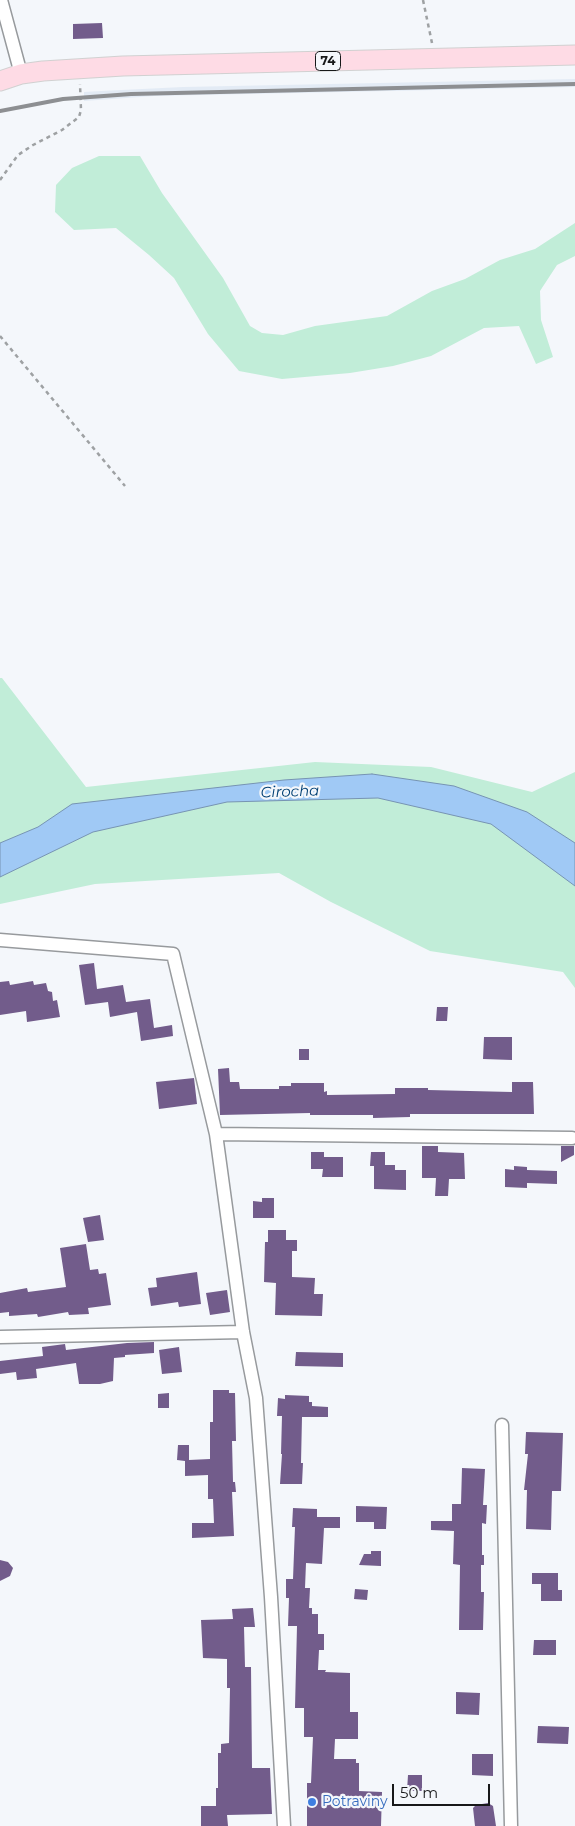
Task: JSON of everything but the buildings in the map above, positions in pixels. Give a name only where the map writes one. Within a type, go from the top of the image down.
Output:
[{"type":"main road","name":"74","points":[[0,80],[21,74],[81,68],[575,55]]},
{"type":"street","points":[[1,0],[21,74]]},
{"type":"street","points":[[0,940],[173,954],[216,1134],[243,1332],[256,1398],[272,1597],[284,1826]]},
{"type":"street","points":[[216,1134],[572,1138]]},
{"type":"street","points":[[0,1336],[243,1332]]},
{"type":"street","points":[[502,1425],[511,1826]]},
{"type":"path","points":[[424,0],[435,58]]},
{"type":"path","points":[[0,180],[18,156],[33,145],[62,130],[79,117],[81,110],[81,68]]},
{"type":"path","points":[[0,336],[126,486]]},
{"type":"shaded area","points":[[575,79],[575,87],[154,96],[84,101],[84,92],[183,87]]},
{"type":"green space","points":[[99,156],[140,156],[162,193],[223,278],[250,326],[262,333],[283,335],[315,326],[387,316],[432,291],[465,279],[500,260],[535,249],[575,223],[575,256],[557,265],[540,291],[541,320],[553,357],[536,364],[519,326],[484,328],[431,356],[393,366],[350,373],[282,379],[239,371],[208,334],[174,278],[149,255],[116,228],[74,230],[55,212],[56,185],[72,168]]},
{"type":"green space","points":[[0,678],[2,678],[86,787],[315,762],[431,767],[532,792],[575,772],[575,988],[563,972],[430,951],[331,902],[279,873],[95,884],[0,904]]},
{"type":"water","name":"Cirocha","points":[[372,774],[454,786],[527,812],[575,843],[575,886],[491,824],[378,798],[227,802],[93,832],[0,877],[0,843],[38,827],[72,804],[284,780]]},
{"type":"railway","points":[[0,111],[63,99],[131,94],[575,84]]},
{"type":"place","name":"Potraviny","points":[[312,1802]]}]
